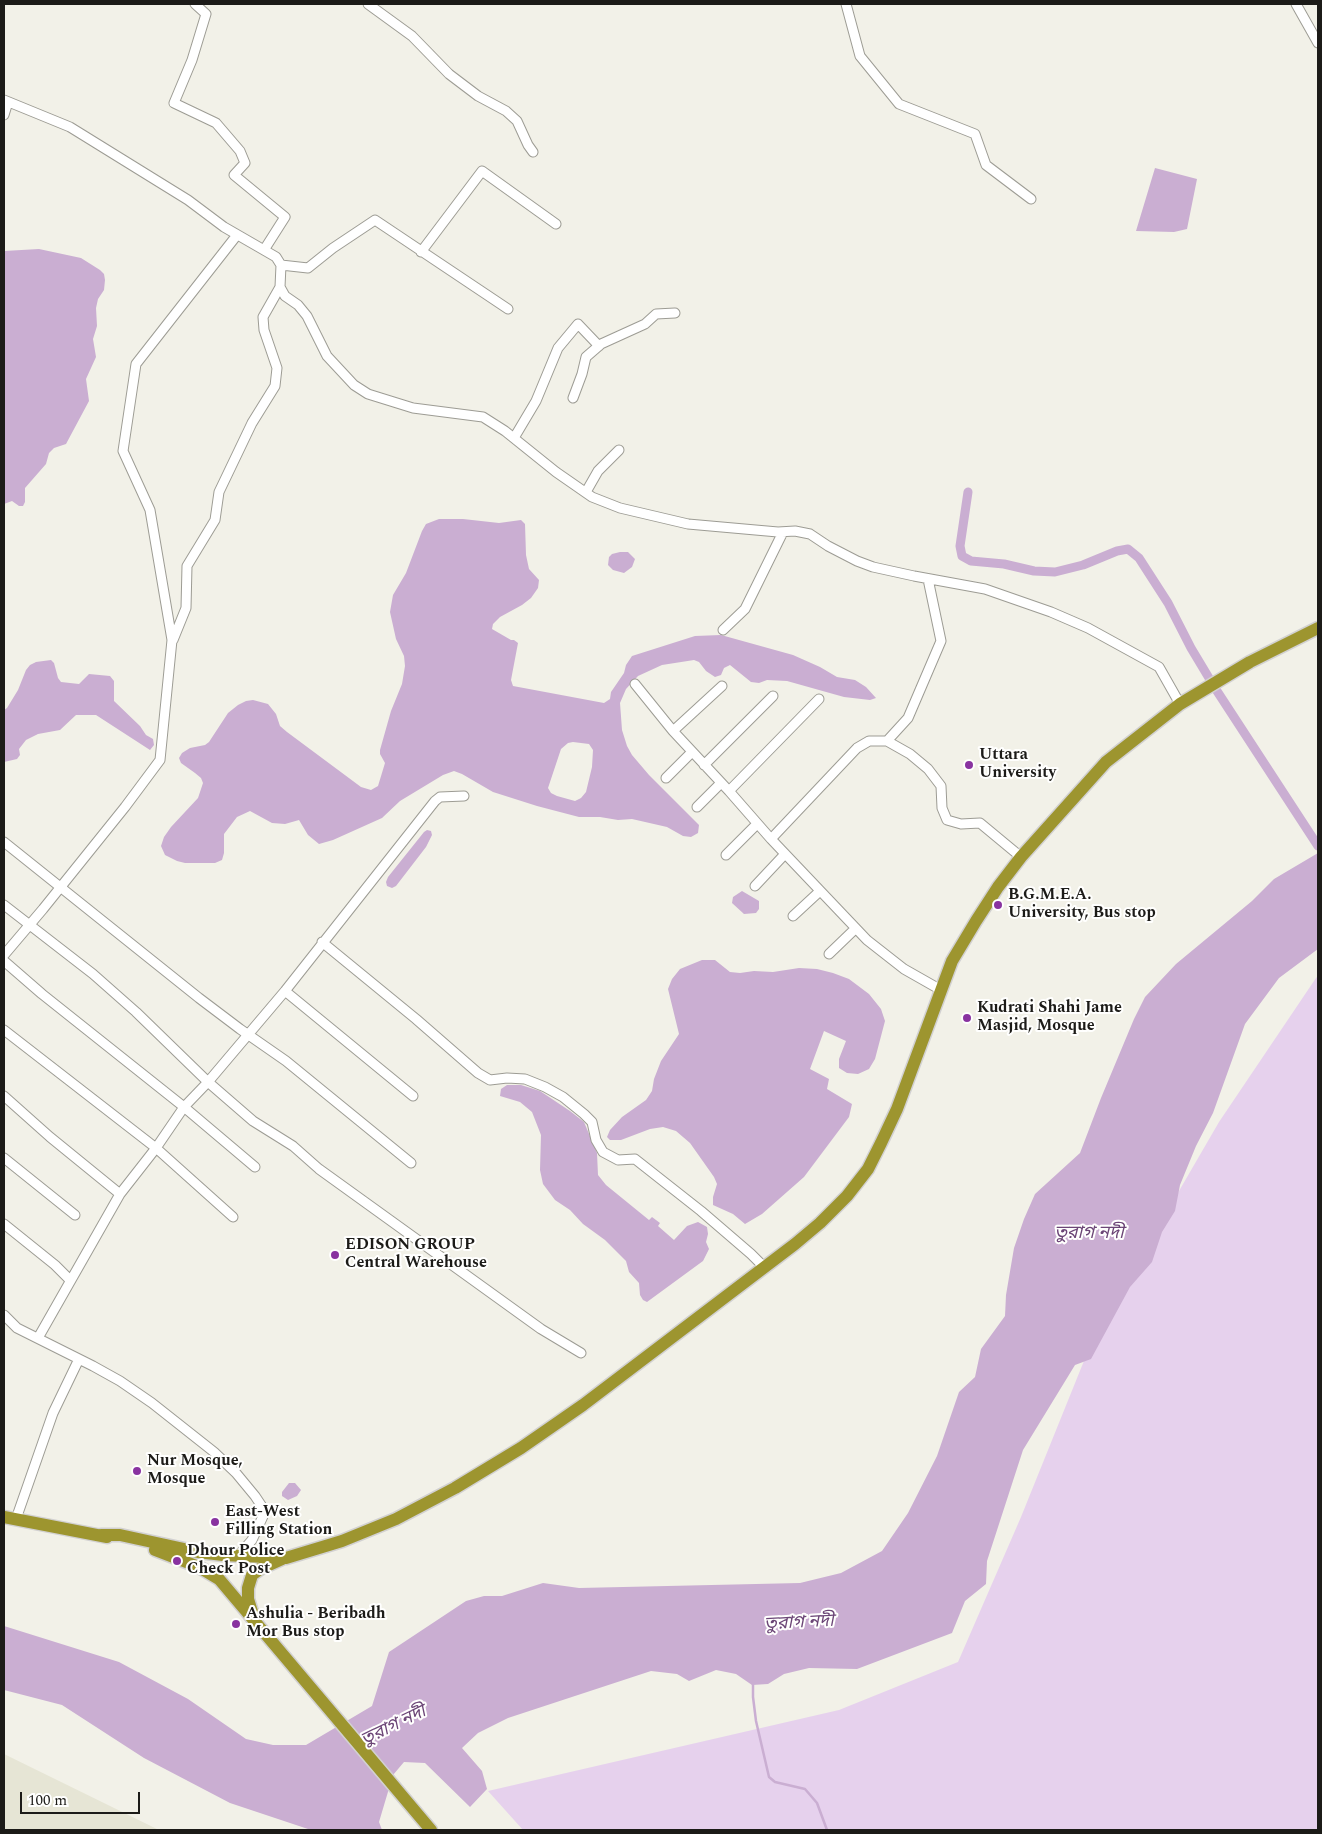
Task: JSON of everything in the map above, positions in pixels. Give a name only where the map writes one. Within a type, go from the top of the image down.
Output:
[{"type":"highway","points":[[256,1624],[248,1599],[248,1588],[252,1575],[270,1563],[342,1541],[396,1518],[455,1488],[521,1448],[583,1405],[749,1280],[820,1222],[847,1196],[868,1169],[897,1109],[952,961],[998,887],[1021,857],[1106,762],[1185,702],[1258,658],[1318,628]]},
{"type":"highway","points":[[10,1518],[101,1535],[169,1554],[199,1567],[219,1579],[431,1830]]},
{"type":"highway","points":[[101,1535],[120,1535],[198,1552],[286,1558]]},
{"type":"street","points":[[195,4],[206,14],[192,60],[174,103],[216,123],[240,151],[245,163],[234,175],[285,217],[264,250]]},
{"type":"street","points":[[368,4],[412,36],[449,74],[478,96],[506,111],[517,121],[533,152]]},
{"type":"street","points":[[846,4],[860,56],[899,104],[975,134],[986,165],[1031,199]]},
{"type":"street","points":[[1296,4],[1318,43]]},
{"type":"street","points":[[4,115],[6,101],[70,127],[188,200],[224,228],[276,257],[281,265],[280,287],[263,317],[264,330],[277,368],[274,386],[252,422],[219,492],[215,520],[187,566],[186,608],[172,640]]},
{"type":"street","points":[[421,252],[482,171],[556,224]]},
{"type":"street","points":[[281,265],[308,268],[333,248],[375,220],[508,309]]},
{"type":"street","points":[[4,955],[160,760],[172,640],[150,510],[123,451],[136,364],[237,236]]},
{"type":"street","points":[[280,287],[285,296],[298,305],[307,316],[327,356],[354,385],[368,394],[413,408],[483,417],[505,430],[556,472],[592,497],[620,508],[678,522],[783,532],[795,531],[810,534],[856,561],[873,567],[928,579],[985,588],[1051,612],[1088,628],[1159,667],[1185,702]]},
{"type":"street","points":[[573,398],[586,357],[599,346],[645,324],[656,314],[675,312]]},
{"type":"street","points":[[514,438],[536,402],[558,348],[578,324],[599,346]]},
{"type":"street","points":[[586,492],[598,471],[619,450]]},
{"type":"street","points":[[723,630],[745,609],[783,532]]},
{"type":"street","points":[[886,741],[908,718],[941,641],[928,579]]},
{"type":"street","points":[[635,684],[673,731],[855,928],[867,940],[904,969],[941,990]]},
{"type":"street","points":[[673,731],[722,686]]},
{"type":"street","points":[[704,765],[773,696]]},
{"type":"street","points":[[729,792],[819,700]]},
{"type":"street","points":[[771,839],[857,748],[869,741],[886,741],[910,754],[928,769],[941,786],[942,808],[947,820],[961,824],[980,823],[1021,857]]},
{"type":"street","points":[[666,778],[692,752]]},
{"type":"street","points":[[697,807],[721,783]]},
{"type":"street","points":[[38,1338],[120,1194],[156,1148],[184,1107],[208,1082],[285,991],[434,801],[440,797],[464,796]]},
{"type":"street","points":[[726,854],[757,824]]},
{"type":"street","points":[[4,842],[205,1002],[286,1061],[411,1163]]},
{"type":"street","points":[[754,886],[785,854]]},
{"type":"street","points":[[793,916],[820,891]]},
{"type":"street","points":[[4,905],[93,974],[208,1082],[253,1121],[293,1146],[318,1168],[541,1330],[581,1352]]},
{"type":"street","points":[[829,954],[855,928]]},
{"type":"street","points":[[322,942],[478,1073],[490,1080],[507,1078],[525,1079],[562,1097],[592,1122],[596,1140],[603,1152],[618,1160],[635,1159],[702,1210],[764,1267]]},
{"type":"street","points":[[4,961],[255,1167]]},
{"type":"street","points":[[285,991],[313,1015],[351,1043],[413,1096]]},
{"type":"street","points":[[4,1030],[156,1148],[233,1218]]},
{"type":"street","points":[[4,1096],[57,1143],[120,1194]]},
{"type":"street","points":[[4,1158],[75,1215]]},
{"type":"street","points":[[4,1224],[55,1265],[70,1280]]},
{"type":"street","points":[[4,1316],[17,1328],[120,1381],[152,1403],[214,1452],[236,1473],[255,1496],[263,1508],[264,1514],[252,1540],[238,1556]]},
{"type":"street","points":[[10,1518],[79,1359]]},
{"type":"shaded area","points":[[1318,976],[1318,1830],[523,1830],[488,1791],[839,1710],[958,1662],[1021,1517],[1092,1341],[1219,1122]]},
{"type":"shaded area","points":[[4,1754],[159,1830],[4,1830]]},
{"type":"water","points":[[1155,168],[1197,179],[1187,229],[1174,232],[1136,231]]},
{"type":"water","points":[[39,249],[81,258],[100,270],[104,274],[105,280],[104,290],[98,299],[96,308],[97,326],[93,339],[96,357],[86,379],[89,401],[66,444],[54,448],[49,453],[46,464],[25,488],[25,502],[23,506],[19,506],[12,501],[4,504],[4,251]]},
{"type":"water","points":[[439,519],[463,519],[499,523],[521,520],[525,524],[526,555],[529,569],[539,580],[538,588],[531,598],[522,605],[500,617],[493,624],[492,629],[518,643],[511,680],[513,686],[604,703],[610,699],[611,692],[624,673],[626,665],[632,656],[695,636],[721,635],[793,655],[837,677],[855,680],[866,687],[876,698],[870,700],[844,697],[787,681],[767,680],[759,683],[751,682],[730,665],[724,668],[721,675],[715,677],[706,671],[699,662],[694,660],[662,665],[638,676],[626,689],[620,703],[622,730],[627,746],[649,775],[699,825],[698,833],[691,837],[683,836],[667,827],[632,819],[618,820],[600,817],[579,817],[537,806],[493,792],[454,771],[443,775],[400,801],[382,818],[333,840],[319,844],[308,835],[299,820],[285,824],[272,823],[250,811],[237,817],[224,834],[222,860],[215,863],[185,863],[165,855],[161,846],[164,837],[198,798],[203,783],[201,778],[181,763],[179,758],[182,753],[190,748],[205,745],[209,742],[228,713],[246,701],[253,700],[268,704],[276,714],[280,726],[361,787],[371,790],[378,786],[385,763],[380,750],[391,711],[402,684],[405,666],[404,656],[396,639],[390,612],[393,595],[406,573],[426,524]],"holes":[[[573,742],[589,744],[593,750],[592,767],[586,792],[575,801],[551,793],[548,788],[561,749],[568,743]]]},
{"type":"water","points":[[620,552],[628,552],[635,559],[632,567],[624,573],[613,570],[608,565],[609,557]]},
{"type":"water","points":[[51,660],[61,682],[79,684],[89,674],[110,676],[114,681],[114,701],[140,726],[146,735],[153,739],[154,745],[150,750],[96,715],[76,715],[60,730],[38,734],[26,740],[19,749],[20,755],[17,759],[4,762],[4,710],[18,690],[30,665],[36,662]]},
{"type":"water","points":[[427,830],[431,831],[432,835],[426,847],[396,886],[392,888],[387,886],[388,877]]},
{"type":"water","name":"তুরাগ নদী","points":[[1318,853],[1318,949],[1279,978],[1245,1024],[1213,1113],[1196,1146],[1180,1185],[1175,1211],[1162,1232],[1152,1262],[1130,1287],[1091,1359],[1075,1365],[1023,1450],[987,1561],[986,1584],[965,1601],[952,1633],[857,1669],[809,1668],[784,1674],[768,1684],[752,1685],[736,1674],[716,1670],[689,1681],[677,1674],[651,1671],[508,1718],[478,1733],[462,1748],[482,1771],[487,1789],[470,1807],[425,1763],[404,1762],[393,1775],[379,1822],[382,1830],[311,1830],[230,1803],[144,1758],[62,1705],[4,1690],[4,1626],[119,1662],[188,1699],[246,1739],[273,1745],[306,1745],[372,1706],[389,1652],[466,1601],[484,1596],[502,1596],[543,1583],[579,1588],[800,1583],[841,1573],[882,1551],[908,1513],[937,1456],[959,1392],[975,1377],[981,1349],[1005,1316],[1006,1295],[1014,1248],[1035,1194],[1080,1153],[1101,1098],[1145,997],[1176,964],[1252,901],[1274,879]]},
{"type":"water","points":[[742,891],[759,901],[759,909],[756,913],[744,914],[732,903],[733,897]]},
{"type":"water","points":[[702,960],[715,960],[730,972],[740,973],[754,971],[773,972],[799,968],[817,969],[833,973],[849,979],[869,994],[881,1009],[885,1021],[875,1059],[869,1069],[858,1074],[847,1073],[839,1068],[839,1059],[846,1041],[824,1031],[810,1069],[829,1079],[827,1089],[852,1104],[849,1117],[804,1177],[762,1214],[745,1224],[733,1214],[713,1205],[717,1184],[714,1177],[690,1143],[676,1131],[663,1127],[650,1129],[621,1140],[610,1140],[607,1137],[610,1130],[622,1117],[646,1100],[652,1091],[654,1079],[661,1061],[679,1034],[668,989],[672,979],[680,969]]},
{"type":"water","points":[[507,1085],[521,1085],[540,1091],[584,1122],[597,1153],[598,1175],[606,1185],[649,1220],[652,1217],[660,1223],[658,1226],[674,1240],[687,1226],[698,1222],[707,1227],[706,1242],[709,1249],[703,1261],[647,1302],[643,1300],[640,1295],[639,1283],[629,1272],[626,1261],[605,1240],[583,1224],[570,1210],[555,1200],[543,1184],[540,1170],[541,1135],[532,1112],[520,1102],[500,1096],[501,1089]]},
{"type":"water","points":[[289,1483],[295,1483],[301,1490],[297,1496],[288,1500],[282,1496],[282,1492]]},
{"type":"waterway","points":[[968,492],[960,546],[962,556],[971,561],[1004,564],[1034,571],[1055,572],[1083,565],[1117,551],[1128,549],[1139,558],[1168,603],[1191,648],[1215,688],[1318,846]]},
{"type":"waterway","points":[[753,1684],[756,1721],[769,1777],[775,1782],[805,1789],[817,1803],[827,1830]]},
{"type":"place","name":"Uttara University","points":[[969,765]]},
{"type":"place","name":"B.G.M.E.A. University, Bus stop","points":[[998,905]]},
{"type":"place","name":"Kudrati Shahi Jame Masjid, Mosque","points":[[967,1018]]},
{"type":"place","name":"EDISON GROUP Central Warehouse","points":[[335,1255]]},
{"type":"place","name":"Nur Mosque, Mosque","points":[[137,1471]]},
{"type":"place","name":"East-West Filling Station","points":[[215,1522]]},
{"type":"place","name":"Dhour Police Check Post","points":[[177,1561]]},
{"type":"place","name":"Ashulia - Beribadh Mor Bus stop","points":[[236,1624]]}]
